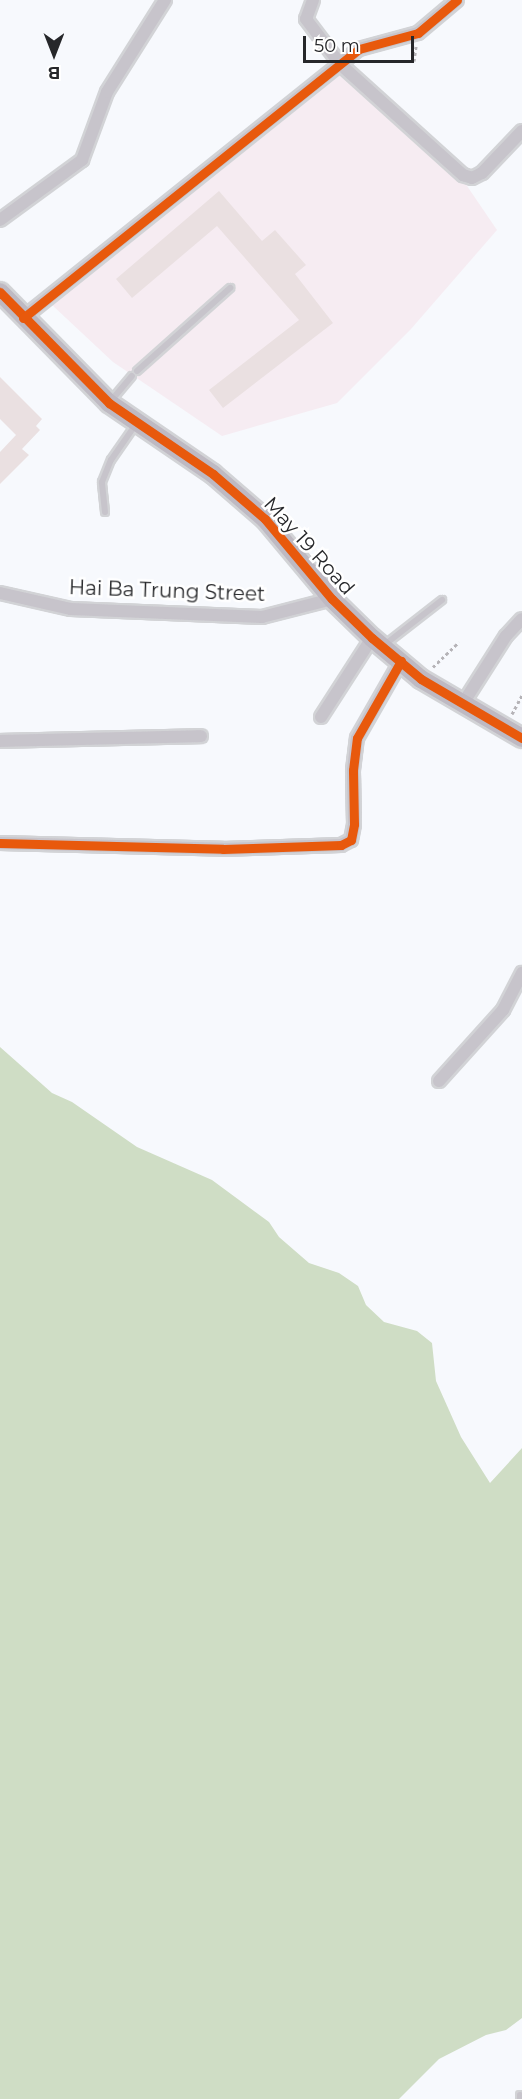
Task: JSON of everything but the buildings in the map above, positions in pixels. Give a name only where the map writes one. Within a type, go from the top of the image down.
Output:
[{"type":"street","points":[[0,220],[82,160],[107,92],[165,0]]},
{"type":"street","points":[[313,0],[306,19],[340,64],[463,175],[472,178],[482,173],[522,131]]},
{"type":"street","points":[[23,318],[359,48],[418,33],[457,0]]},
{"type":"street","name":"May 19 Road","points":[[2,300],[109,403],[136,424],[213,474],[265,519],[332,599],[377,642],[421,679],[522,738]]},
{"type":"street","name":"Hai Ba Trung Street","points":[[0,593],[71,609],[262,617],[332,599]]},
{"type":"street","points":[[462,705],[506,636],[522,619]]},
{"type":"street","points":[[321,717],[377,642]]},
{"type":"street","points":[[0,843],[223,849],[331,846],[351,840],[354,748],[401,661]]},
{"type":"street","points":[[0,741],[201,736]]},
{"type":"street","points":[[440,1081],[503,1010],[522,973]]},
{"type":"lane","points":[[109,403],[134,373],[230,288]]},
{"type":"lane","points":[[105,512],[102,482],[111,460],[136,424]]},
{"type":"lane","points":[[377,642],[442,600]]},
{"type":"path","points":[[421,679],[459,642]]},
{"type":"shaded area","points":[[342,72],[465,183],[497,230],[411,329],[337,403],[222,436],[113,362],[51,304]]},
{"type":"green space","points":[[0,1047],[52,1093],[72,1102],[137,1147],[212,1180],[269,1222],[279,1237],[309,1263],[339,1273],[358,1286],[366,1305],[384,1322],[417,1331],[432,1343],[436,1381],[461,1437],[490,1483],[522,1448],[522,2018],[506,2030],[486,2035],[439,2059],[399,2099],[0,2099]]},
{"type":"cycle path","points":[[23,318],[359,49],[418,33],[457,0]]},
{"type":"cycle path","points":[[0,292],[109,403],[213,474],[265,519],[332,599],[372,638],[421,679],[522,738]]},
{"type":"cycle path","points":[[0,843],[223,849],[341,845],[351,840],[354,824],[353,770],[357,738],[401,661]]}]
